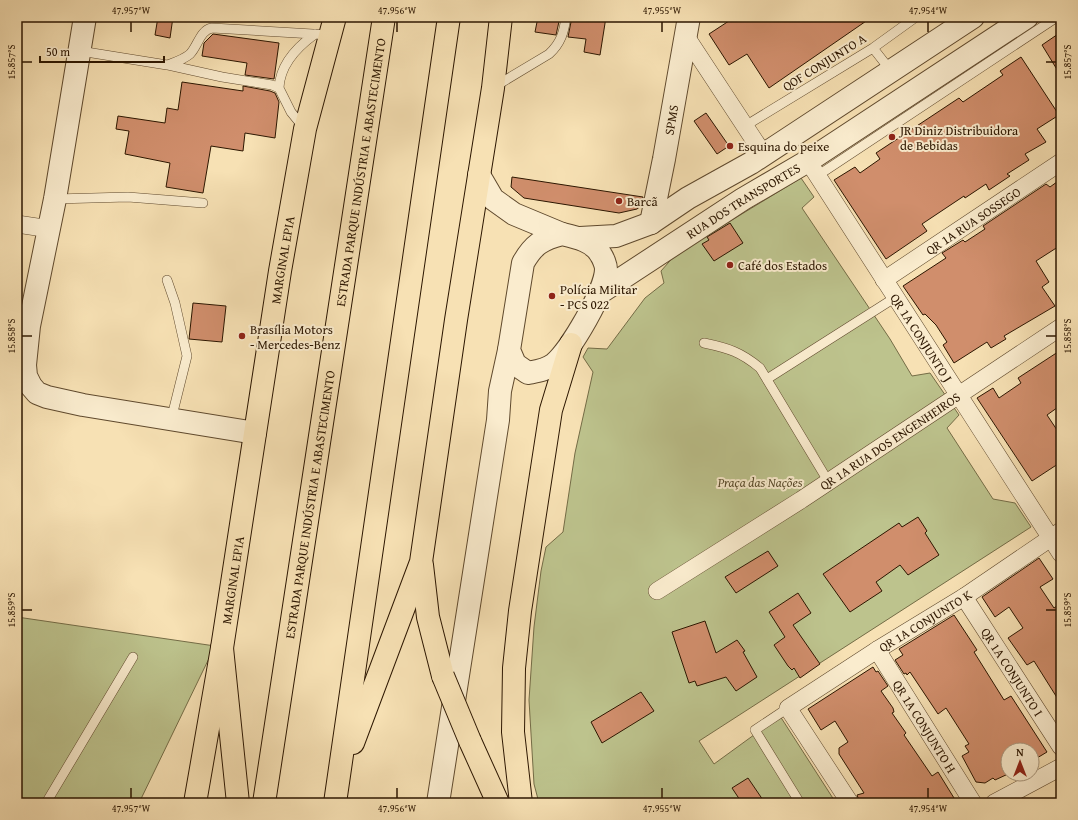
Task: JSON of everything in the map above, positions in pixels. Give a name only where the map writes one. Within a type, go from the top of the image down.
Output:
[{"type":"main road","name":"ESTRADA PARQUE INDÚSTRIA E ABASTECIMENTO","points":[[264,803],[384,17]]},
{"type":"main road","points":[[335,803],[406,305],[449,17]]},
{"type":"main road","points":[[339,779],[421,562],[493,88],[501,17]]},
{"type":"main road","name":"MARGINAL EPIA","points":[[222,648],[280,271],[305,129],[326,28]]},
{"type":"main road","points":[[521,803],[513,732],[515,661],[520,611],[551,410],[571,344]]},
{"type":"main road","points":[[421,562],[428,617],[443,676],[498,803]]},
{"type":"main road","points":[[195,803],[222,648]]},
{"type":"main road","points":[[222,648],[238,803]]},
{"type":"street","points":[[85,17],[50,229],[23,319],[25,365],[31,386],[37,393],[47,397],[82,405],[255,433]]},
{"type":"street","points":[[438,803],[498,420],[502,377],[509,350],[523,263],[530,250],[548,238],[571,236],[616,236],[651,223],[688,198],[764,155],[973,17]]},
{"type":"street","name":"RUA DOS TRANSPORTES","points":[[601,292],[764,186],[812,169],[952,66],[1027,17]]},
{"type":"street","points":[[689,23],[745,126],[764,155]]},
{"type":"street","name":"SPMS","points":[[651,223],[689,23]]},
{"type":"street","points":[[935,41],[952,66]]},
{"type":"street","points":[[764,155],[755,171],[756,178],[764,186]]},
{"type":"street","name":"QR 1A RUA SOSSEGO","points":[[884,280],[1061,162]]},
{"type":"street","name":"QR 1A CONJUNTO J","points":[[812,169],[958,395],[1056,534],[1061,554]]},
{"type":"street","points":[[479,174],[493,200],[514,214],[595,247],[601,254],[606,268],[601,292],[564,354],[546,369],[528,373],[514,388],[498,420]]},
{"type":"street","points":[[17,224],[50,229]]},
{"type":"street","name":"QR 1A RUA DOS ENGENHEIROS","points":[[658,591],[1061,328]]},
{"type":"street","points":[[509,350],[515,364],[528,373]]},
{"type":"street","name":"QR 1A CONJUNTO K","points":[[788,708],[877,650],[964,597],[1056,534]]},
{"type":"street","name":"QR 1A CONJUNTO I","points":[[964,597],[1061,747]]},
{"type":"street","name":"QR 1A CONJUNTO H","points":[[877,650],[974,803]]},
{"type":"street","points":[[788,708],[850,803]]},
{"type":"street","points":[[994,803],[1061,767]]},
{"type":"lane","points":[[493,88],[550,54],[557,47],[564,34],[566,17]]},
{"type":"lane","name":"QOF CONJUNTO A","points":[[745,126],[872,48],[916,17]]},
{"type":"lane","points":[[812,169],[1057,17]]},
{"type":"lane","points":[[167,64],[180,60],[189,54],[204,31],[212,28],[326,28]]},
{"type":"lane","points":[[305,129],[291,112],[279,88],[280,79],[291,57],[302,43],[326,28]]},
{"type":"lane","points":[[872,48],[891,71]]},
{"type":"lane","points":[[80,51],[167,64],[222,77],[272,85],[279,88]]},
{"type":"lane","points":[[55,200],[128,197],[203,203]]},
{"type":"lane","points":[[168,280],[175,303],[187,356],[171,420]]},
{"type":"lane","points":[[767,379],[896,297]]},
{"type":"lane","points":[[704,343],[729,349],[745,356],[760,368],[828,481]]},
{"type":"lane","points":[[46,803],[133,658]]},
{"type":"lane","points":[[788,708],[755,730],[800,803]]},
{"type":"green space","name":"Praça das Nações","points":[[801,178],[814,197],[802,208],[890,339],[912,376],[930,373],[959,415],[947,428],[993,499],[1015,503],[1031,527],[699,741],[714,764],[780,716],[836,803],[539,803],[534,784],[529,700],[534,627],[541,571],[546,547],[563,532],[575,453],[593,372],[583,357],[588,348],[607,349],[645,298],[664,283],[661,271],[676,254]]},
{"type":"green space","points":[[17,617],[215,646],[139,803],[17,803]]},
{"type":"building","points":[[158,17],[173,17],[170,38],[155,35]]},
{"type":"building","points":[[538,17],[560,17],[556,35],[535,32]]},
{"type":"building","points":[[572,17],[606,17],[600,55],[584,52],[586,39],[568,37]]},
{"type":"building","points":[[735,17],[872,17],[769,88],[747,54],[729,65],[709,34]]},
{"type":"building","points":[[1061,32],[1061,76],[1042,45]]},
{"type":"building","points":[[213,34],[279,43],[274,79],[245,75],[247,63],[202,56],[204,43]]},
{"type":"building","points":[[1021,57],[1059,115],[1037,129],[1046,142],[1025,154],[1029,160],[1007,174],[1010,176],[989,190],[986,184],[965,198],[964,196],[922,224],[927,231],[886,259],[834,180],[855,167],[860,173],[880,159],[876,153],[959,98],[963,102],[1003,75],[1000,71]]},
{"type":"building","points":[[182,82],[243,91],[243,86],[270,91],[275,93],[279,102],[275,138],[245,133],[243,151],[211,146],[203,193],[166,187],[170,163],[125,154],[129,131],[116,129],[118,116],[165,123],[167,108],[178,110]]},
{"type":"building","points":[[706,113],[729,146],[717,154],[694,121]]},
{"type":"building","points":[[512,177],[643,197],[642,205],[637,209],[619,213],[524,198],[511,187]]},
{"type":"building","points":[[1061,179],[1061,245],[1036,261],[1049,282],[1042,287],[1055,306],[1004,336],[1006,339],[991,348],[987,342],[954,363],[943,345],[947,342],[936,325],[925,314],[923,315],[903,286],[946,258],[942,253],[963,240],[965,242],[985,229],[983,226],[1046,184],[1050,187]]},
{"type":"building","points":[[730,223],[743,243],[714,261],[702,244],[709,240],[707,237]]},
{"type":"building","points":[[193,303],[226,306],[222,342],[189,339]]},
{"type":"building","points":[[1061,350],[1061,405],[1047,415],[1061,436],[1061,462],[1032,481],[977,398],[993,388],[999,398],[1021,383],[1018,378]]},
{"type":"building","points":[[918,517],[927,531],[925,533],[939,555],[908,575],[900,565],[876,582],[882,591],[850,612],[823,574],[899,523],[902,527]]},
{"type":"building","points":[[768,551],[778,566],[736,593],[725,577]]},
{"type":"building","points":[[1039,558],[1053,579],[1040,587],[1054,608],[1061,603],[1061,704],[1034,661],[1027,665],[1008,638],[1023,628],[1009,607],[995,617],[982,597]]},
{"type":"building","points":[[798,593],[811,613],[793,625],[820,664],[800,678],[794,668],[792,670],[788,666],[774,645],[785,637],[769,612]]},
{"type":"building","points":[[954,615],[977,650],[974,652],[1004,700],[1011,696],[1047,752],[1040,756],[1040,742],[1000,742],[1000,778],[995,780],[993,778],[985,783],[976,782],[962,756],[969,752],[965,746],[969,744],[946,708],[938,714],[910,672],[907,675],[906,673],[904,674],[895,660],[903,655],[899,649]]},
{"type":"building","points":[[705,621],[716,653],[737,640],[745,651],[743,652],[757,677],[736,691],[726,677],[697,686],[695,681],[689,683],[672,632]]},
{"type":"building","points":[[873,667],[876,672],[878,671],[888,686],[881,691],[893,708],[894,712],[892,713],[906,733],[904,735],[932,776],[938,772],[954,798],[947,803],[860,803],[857,795],[864,793],[839,754],[839,748],[848,742],[835,721],[821,730],[808,709]]},
{"type":"building","points":[[641,692],[654,711],[602,743],[591,722]]},
{"type":"building","points":[[748,778],[765,803],[742,803],[732,788]]},
{"type":"place","name":"JR Diniz Distribuidora de Bebidas","points":[[892,137]]},
{"type":"place","name":"Esquina do peixe","points":[[730,146]]},
{"type":"place","name":"Barcã","points":[[619,201]]},
{"type":"place","name":"Café dos Estados","points":[[730,265]]},
{"type":"place","name":"Polícia Militar - PCS 022","points":[[552,296]]},
{"type":"place","name":"Brasília Motors - Mercedes-Benz","points":[[242,336]]}]
